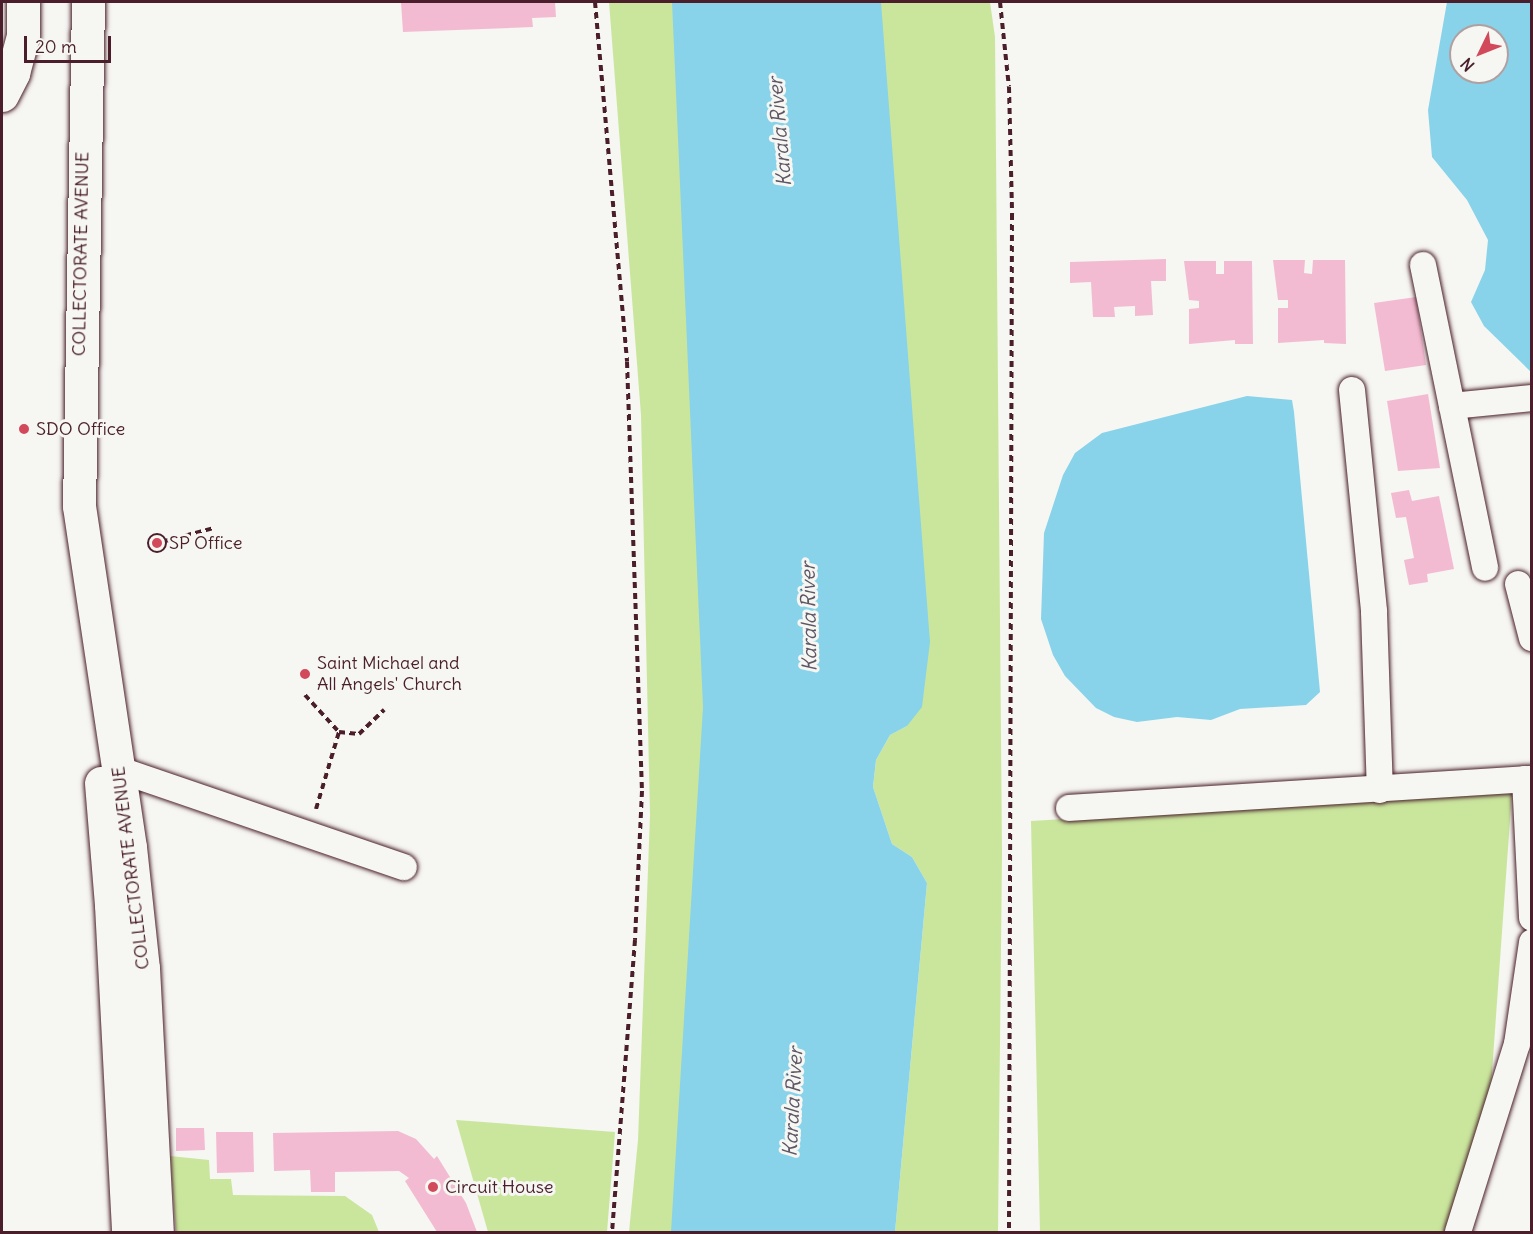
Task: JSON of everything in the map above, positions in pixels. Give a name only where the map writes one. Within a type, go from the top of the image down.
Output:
[{"type":"street","points":[[2,95],[13,73],[23,36],[22,2]]},
{"type":"street","name":"COLLECTORATE AVENUE","points":[[88,2],[79,506],[70,526],[143,968],[157,1233]]},
{"type":"street","points":[[1423,265],[1485,568]]},
{"type":"street","points":[[1352,390],[1374,612],[1380,790]]},
{"type":"street","points":[[1452,406],[1532,398]]},
{"type":"street","points":[[1518,584],[1532,638]]},
{"type":"street","points":[[109,766],[404,867]]},
{"type":"street","name":"COLLECTORATE AVENUE","points":[[109,766],[112,916],[128,1233]]},
{"type":"street","points":[[1069,808],[1528,779],[1532,918]]},
{"type":"street","points":[[1458,1233],[1517,1044],[1532,942]]},
{"type":"path","points":[[595,2],[627,362],[642,791],[635,940],[612,1233]]},
{"type":"path","points":[[1000,2],[1009,87],[1012,214],[1009,1233]]},
{"type":"path","points":[[165,541],[160,551],[150,547],[155,536],[165,541],[214,528]]},
{"type":"path","points":[[305,695],[339,732],[359,734],[384,710]]},
{"type":"path","points":[[309,836],[339,732]]},
{"type":"green space","points":[[609,2],[687,2],[712,218],[713,1232],[629,1232],[638,1140],[650,815],[641,415]]},
{"type":"green space","points":[[874,2],[990,2],[995,37],[1002,854],[998,1232],[895,1232],[927,883],[912,857],[892,844],[873,787],[876,760],[890,735],[907,726]]},
{"type":"green space","points":[[1512,792],[1491,1086],[1448,1232],[1040,1232],[1031,821]]},
{"type":"green space","points":[[456,1120],[615,1132],[607,1232],[488,1232]]},
{"type":"green space","points":[[170,1156],[209,1160],[210,1179],[231,1179],[233,1195],[345,1196],[372,1215],[379,1232],[176,1232]]},
{"type":"water","name":"Karala River","points":[[672,2],[881,2],[930,642],[922,707],[907,726],[890,735],[876,760],[873,787],[892,844],[912,857],[927,883],[895,1232],[671,1232],[703,707]]},
{"type":"water","points":[[1447,2],[1531,2],[1531,372],[1484,326],[1471,302],[1485,270],[1488,240],[1467,200],[1432,157],[1428,110]]},
{"type":"water","points":[[1247,396],[1292,400],[1320,692],[1306,705],[1240,709],[1211,720],[1177,717],[1137,722],[1114,717],[1096,708],[1065,676],[1053,655],[1041,619],[1044,533],[1063,475],[1075,453],[1102,433]]},
{"type":"building","points":[[401,2],[555,2],[556,17],[532,18],[533,27],[403,32]]},
{"type":"building","points":[[1166,259],[1166,281],[1151,281],[1153,315],[1135,316],[1135,306],[1114,307],[1115,317],[1093,317],[1091,282],[1070,283],[1070,262]]},
{"type":"building","points":[[1273,260],[1305,260],[1304,273],[1312,274],[1313,260],[1345,260],[1346,344],[1324,343],[1324,340],[1278,343],[1278,308],[1288,308],[1288,300],[1278,300]]},
{"type":"building","points":[[1184,261],[1216,261],[1216,274],[1224,274],[1224,261],[1252,261],[1253,344],[1235,344],[1235,340],[1189,344],[1189,309],[1199,308],[1199,301],[1189,300]]},
{"type":"building","points":[[1416,297],[1426,365],[1385,371],[1374,303]]},
{"type":"building","points":[[1428,394],[1440,468],[1398,471],[1387,401]]},
{"type":"building","points":[[1409,490],[1412,501],[1439,496],[1454,569],[1427,574],[1428,582],[1409,585],[1404,560],[1414,558],[1406,517],[1396,518],[1391,493]]},
{"type":"building","points":[[176,1128],[204,1128],[205,1150],[176,1151]]},
{"type":"building","name":"Circuit House","points":[[398,1131],[416,1139],[434,1159],[437,1156],[466,1203],[477,1232],[437,1232],[405,1181],[409,1178],[399,1171],[335,1172],[335,1192],[311,1192],[310,1170],[274,1171],[273,1133]]},
{"type":"building","points":[[216,1132],[253,1132],[254,1172],[217,1173]]},
{"type":"place","name":"SDO Office","points":[[24,429]]},
{"type":"place","name":"SP Office","points":[[157,543]]},
{"type":"place","name":"Saint Michael and All Angels' Church","points":[[305,674]]},
{"type":"place","name":"Circuit House","points":[[433,1187]]}]
